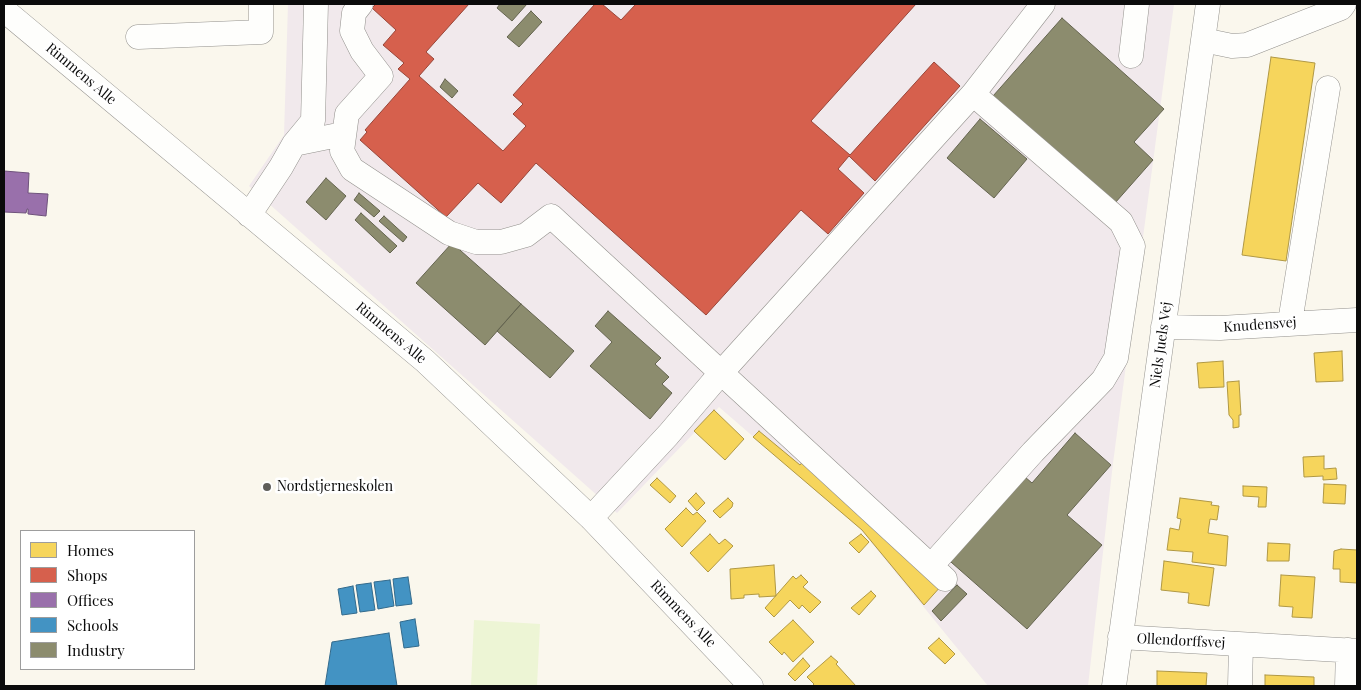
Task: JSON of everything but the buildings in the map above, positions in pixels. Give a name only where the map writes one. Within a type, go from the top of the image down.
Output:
[{"type":"street","points":[[138,37],[261,32],[261,4]]},
{"type":"street","points":[[249,215],[294,144],[313,121],[316,4]]},
{"type":"street","points":[[361,4],[354,13],[352,31],[362,51],[380,76],[346,114],[342,151],[352,169],[449,233],[476,242],[501,242],[526,234],[551,216],[720,374],[938,572],[1049,435],[1104,380],[1116,358],[1134,246],[1121,222],[973,94]]},
{"type":"street","points":[[591,518],[668,435],[720,374],[973,94],[1043,4]]},
{"type":"street","points":[[1130,56],[1137,4]]},
{"type":"street","name":"Niels Juels Vej","points":[[1114,686],[1208,4]]},
{"type":"street","points":[[1203,40],[1232,46],[1247,45],[1341,8],[1344,4]]},
{"type":"street","name":"Rimmens Alle","points":[[4,10],[425,362],[591,518],[752,686]]},
{"type":"street","points":[[1290,322],[1328,88]]},
{"type":"street","points":[[294,144],[343,134]]},
{"type":"street","name":"Knudensvej","points":[[1163,327],[1220,328],[1290,322],[1357,320]]},
{"type":"street","name":"Ollendorffsvej","points":[[1120,637],[1353,650],[1347,686]]},
{"type":"street","name":"Ollendorffsvej","points":[[1240,686],[1241,645]]},
{"type":"shaded area","points":[[288,4],[1174,4],[1113,463],[1088,686],[988,686],[861,530],[719,407],[617,513],[249,186],[284,135]]},
{"type":"green space","points":[[474,620],[540,624],[537,686],[471,686]]},
{"type":"place","name":"Nordstjerneskolen","points":[[267,487]]}]
